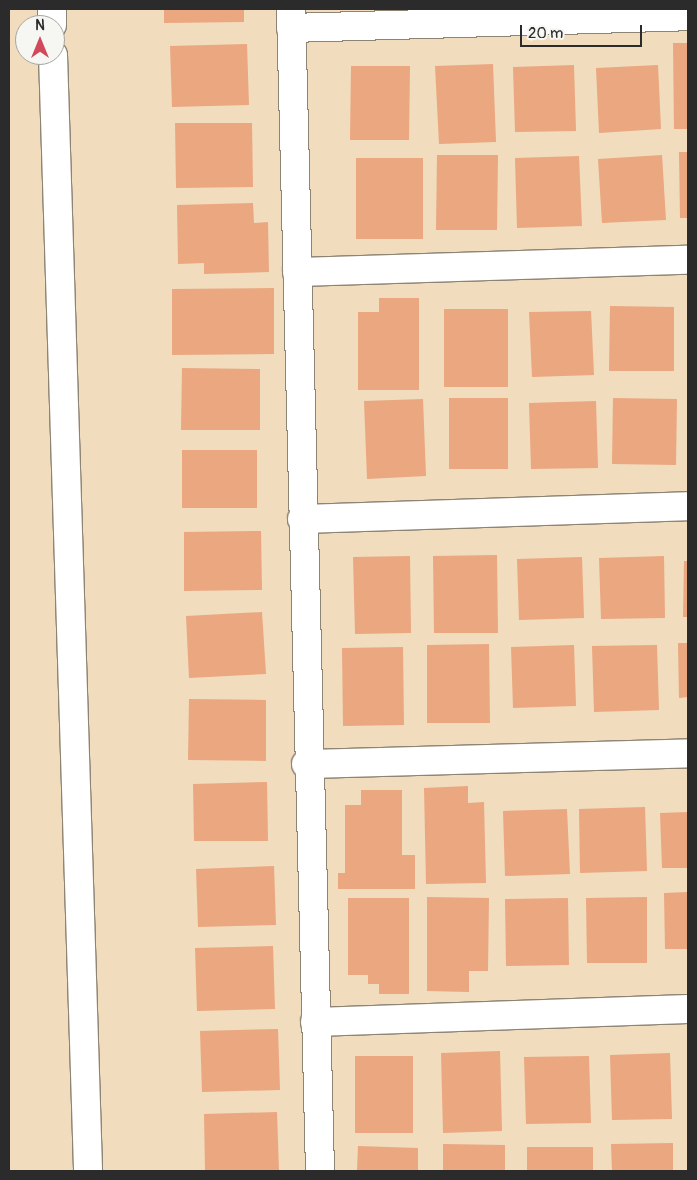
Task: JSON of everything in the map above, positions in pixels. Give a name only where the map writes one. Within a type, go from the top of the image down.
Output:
[{"type":"street","points":[[320,1171],[306,764],[291,19],[688,16]]},
{"type":"street","points":[[53,65],[88,1171]]},
{"type":"street","points":[[297,272],[688,260]]},
{"type":"street","points":[[302,518],[688,506]]},
{"type":"street","points":[[306,764],[688,752]]},
{"type":"street","points":[[315,1022],[688,1009]]},
{"type":"building","points":[[164,9],[244,9],[244,22],[164,23]]},
{"type":"building","points":[[673,43],[688,43],[688,129],[674,129]]},
{"type":"building","points":[[247,44],[249,105],[172,107],[170,46]]},
{"type":"building","points":[[493,64],[496,142],[439,144],[435,66]]},
{"type":"building","points":[[574,65],[576,131],[515,132],[513,67]]},
{"type":"building","points":[[658,65],[661,129],[599,133],[596,68]]},
{"type":"building","points":[[351,66],[410,66],[409,140],[350,140]]},
{"type":"building","points":[[175,123],[252,123],[253,187],[176,188]]},
{"type":"building","points":[[679,152],[688,152],[688,218],[680,218]]},
{"type":"building","points":[[437,155],[498,155],[497,230],[436,230]]},
{"type":"building","points":[[662,155],[666,220],[602,223],[598,159]]},
{"type":"building","points":[[579,156],[582,226],[517,228],[515,158]]},
{"type":"building","points":[[356,158],[423,158],[423,239],[356,239]]},
{"type":"building","points":[[253,203],[254,223],[268,222],[269,272],[204,274],[204,263],[178,264],[177,205]]},
{"type":"building","points":[[274,288],[274,354],[172,355],[172,289]]},
{"type":"building","points":[[379,298],[419,298],[419,390],[358,390],[358,312],[379,312]]},
{"type":"building","points":[[610,306],[674,307],[674,371],[609,371]]},
{"type":"building","points":[[444,309],[508,309],[508,387],[444,387]]},
{"type":"building","points":[[591,311],[594,375],[532,377],[529,312]]},
{"type":"building","points":[[182,368],[260,369],[260,430],[181,430]]},
{"type":"building","points":[[449,398],[508,398],[508,469],[449,469]]},
{"type":"building","points":[[613,398],[677,399],[676,465],[612,464]]},
{"type":"building","points":[[423,399],[426,476],[367,479],[364,401]]},
{"type":"building","points":[[596,401],[598,468],[531,469],[529,403]]},
{"type":"building","points":[[182,450],[257,450],[257,508],[182,508]]},
{"type":"building","points":[[261,531],[262,590],[184,591],[184,532]]},
{"type":"building","points":[[497,555],[498,633],[434,633],[433,556]]},
{"type":"building","points":[[410,556],[411,633],[355,634],[353,557]]},
{"type":"building","points":[[664,556],[665,618],[601,619],[599,558]]},
{"type":"building","points":[[582,557],[584,618],[519,620],[517,559]]},
{"type":"building","points":[[684,561],[688,561],[688,617],[683,617]]},
{"type":"building","points":[[262,612],[266,674],[189,678],[186,616]]},
{"type":"building","points":[[678,643],[688,643],[688,697],[679,698]]},
{"type":"building","points":[[489,644],[490,723],[427,723],[427,645]]},
{"type":"building","points":[[574,645],[576,706],[513,708],[511,647]]},
{"type":"building","points":[[657,645],[659,710],[594,712],[592,646]]},
{"type":"building","points":[[403,647],[404,725],[343,726],[342,648]]},
{"type":"building","points":[[189,699],[266,700],[266,761],[188,760]]},
{"type":"building","points":[[267,782],[268,841],[194,841],[193,784]]},
{"type":"building","points":[[468,786],[468,803],[484,802],[486,883],[426,884],[424,788]]},
{"type":"building","points":[[361,790],[402,790],[402,855],[415,855],[415,889],[338,889],[338,873],[345,873],[345,805],[361,805]]},
{"type":"building","points":[[645,807],[647,871],[580,873],[579,809]]},
{"type":"building","points":[[567,809],[570,874],[505,876],[503,811]]},
{"type":"building","points":[[688,812],[688,868],[662,868],[660,813]]},
{"type":"building","points":[[274,866],[276,925],[198,927],[196,869]]},
{"type":"building","points":[[688,892],[688,949],[665,949],[664,893]]},
{"type":"building","points":[[427,897],[489,898],[488,971],[469,971],[469,992],[427,991]]},
{"type":"building","points":[[647,897],[647,963],[587,963],[586,898]]},
{"type":"building","points":[[348,898],[409,898],[409,994],[379,994],[379,984],[368,984],[368,975],[348,975]]},
{"type":"building","points":[[568,898],[569,965],[506,966],[505,899]]},
{"type":"building","points":[[273,946],[275,1009],[197,1011],[195,948]]},
{"type":"building","points":[[278,1029],[280,1090],[202,1092],[200,1031]]},
{"type":"building","points":[[500,1051],[502,1131],[443,1133],[441,1053]]},
{"type":"building","points":[[670,1053],[672,1119],[612,1120],[610,1055]]},
{"type":"building","points":[[355,1056],[413,1056],[413,1133],[355,1133]]},
{"type":"building","points":[[589,1056],[591,1123],[526,1124],[524,1057]]},
{"type":"building","points":[[277,1112],[279,1171],[205,1171],[204,1114]]},
{"type":"building","points":[[673,1143],[673,1171],[612,1171],[611,1144]]},
{"type":"building","points":[[443,1144],[505,1145],[505,1171],[443,1171]]},
{"type":"building","points":[[358,1146],[418,1148],[418,1171],[357,1171]]},
{"type":"building","points":[[527,1147],[593,1147],[593,1171],[527,1171]]}]
